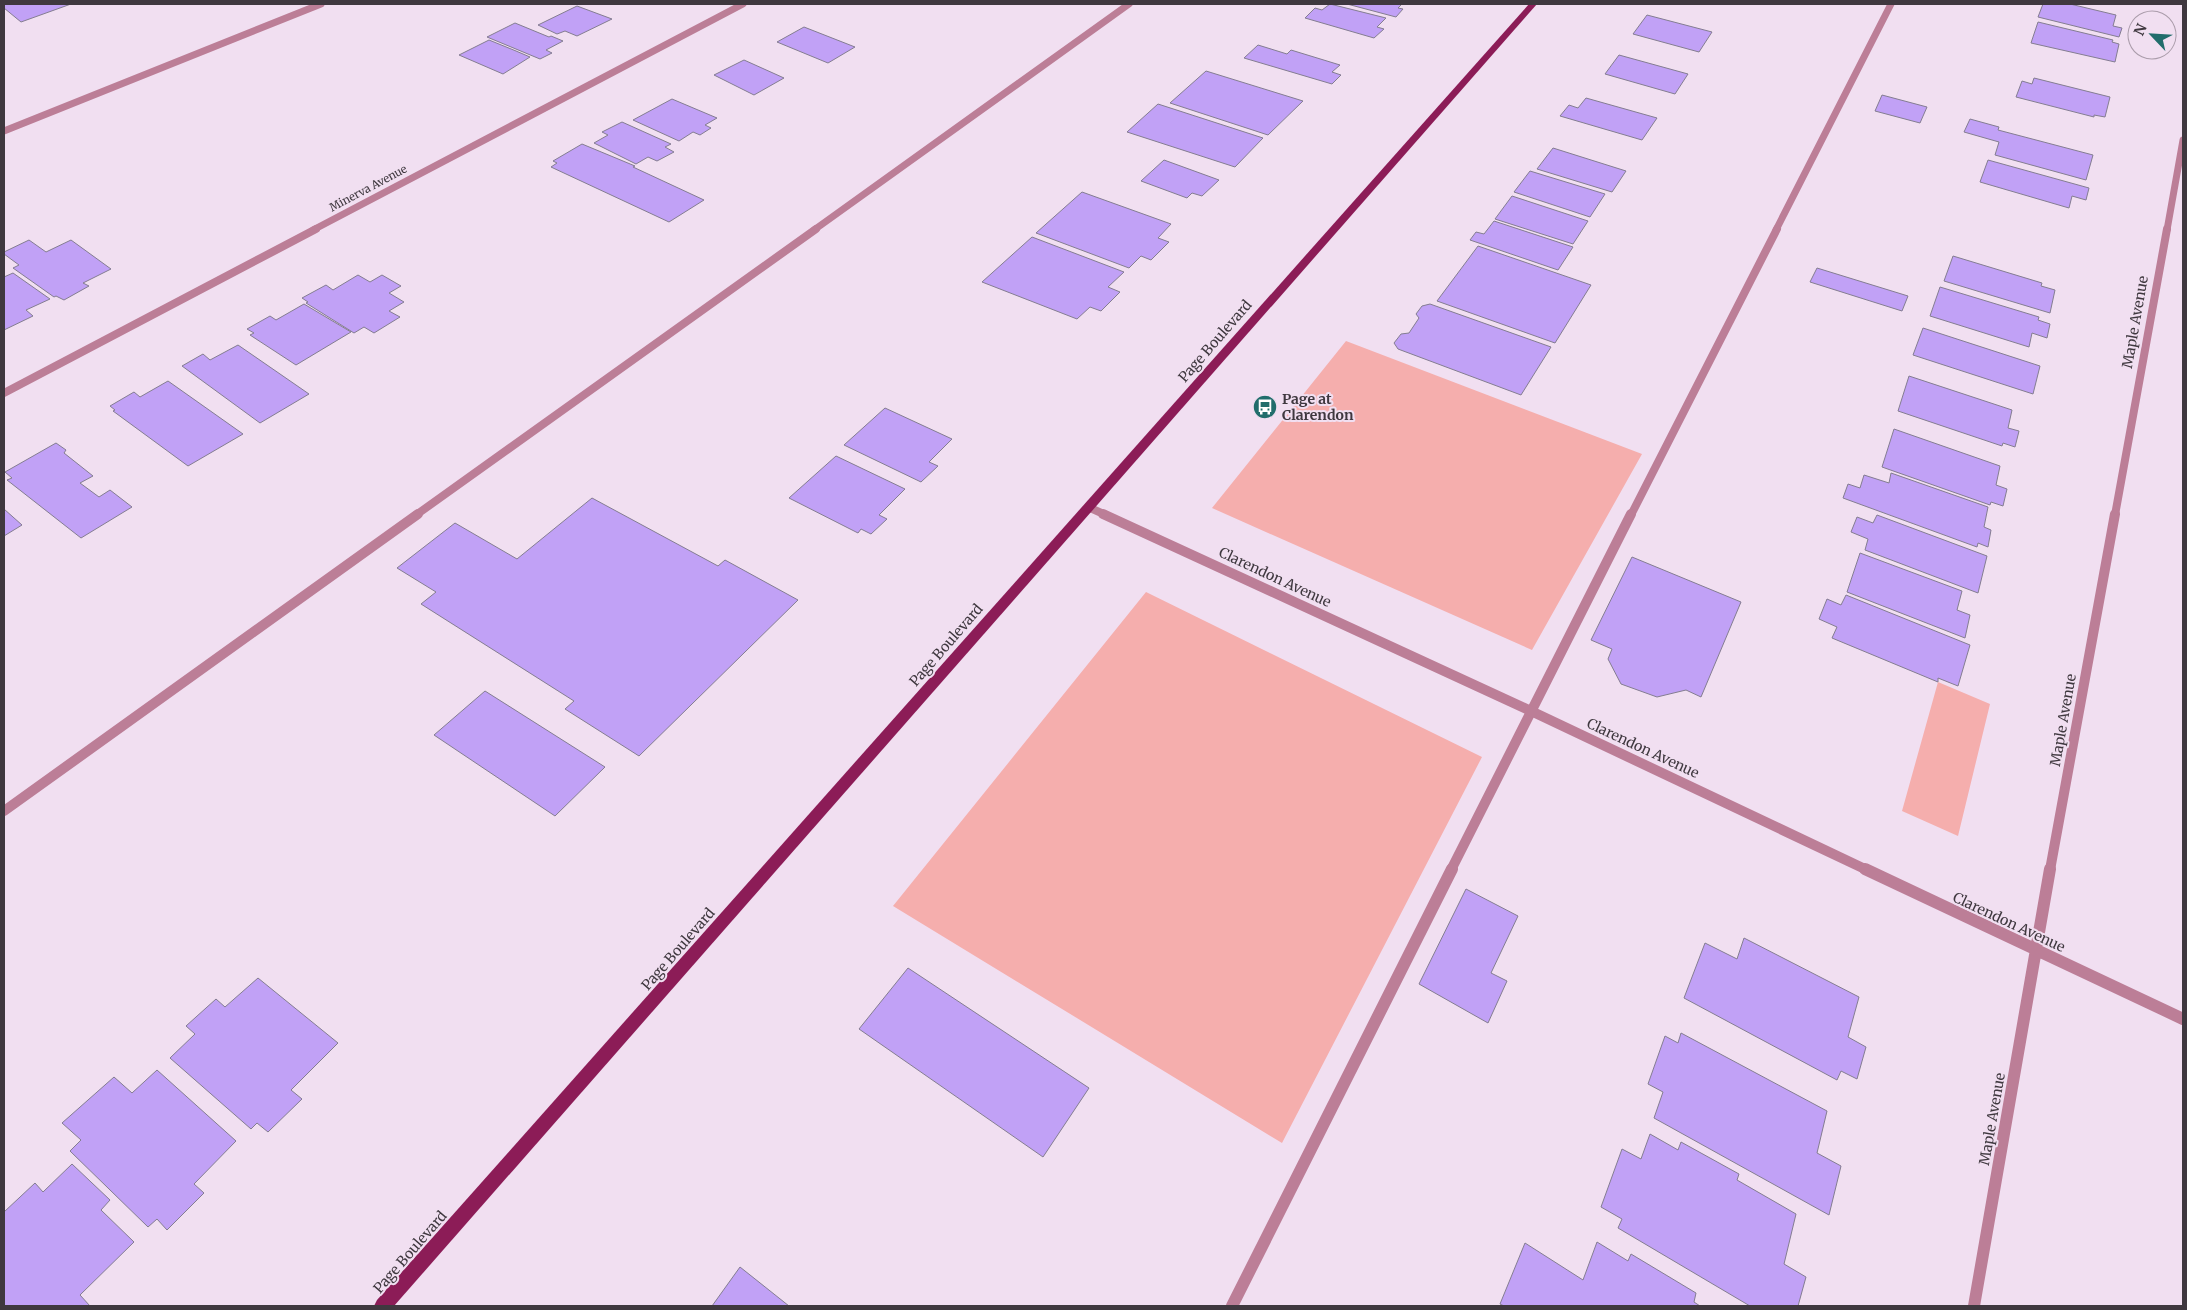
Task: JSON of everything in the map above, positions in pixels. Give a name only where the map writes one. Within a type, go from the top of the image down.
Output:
[{"type":"main road","name":"Page Boulevard","points":[[382,1306],[1533,4]]},
{"type":"street","points":[[4,131],[322,4]]},
{"type":"street","name":"Minerva Avenue","points":[[4,393],[743,4]]},
{"type":"street","points":[[4,811],[1129,4]]},
{"type":"street","points":[[1232,1306],[1531,711],[1891,4]]},
{"type":"street","name":"Maple Avenue","points":[[1974,1306],[2183,140]]},
{"type":"street","name":"Clarendon Avenue","points":[[1088,507],[1531,711],[2036,952],[2183,1019]]},
{"type":"shaded area","points":[[1346,341],[1642,454],[1532,650],[1212,508]]},
{"type":"shaded area","points":[[1146,592],[1482,757],[1282,1143],[893,906]]},
{"type":"shaded area","points":[[1938,682],[1990,704],[1958,836],[1902,811]]},
{"type":"building","points":[[4,4],[71,4],[21,22],[4,8]]},
{"type":"building","points":[[1330,4],[1386,18],[1377,27],[1384,29],[1374,38],[1305,18],[1315,8],[1322,10]]},
{"type":"building","points":[[1347,4],[1402,4],[1398,8],[1403,9],[1396,17]]},
{"type":"building","points":[[2043,4],[2070,4],[2116,15],[2113,26],[2122,28],[2119,37],[2038,17]]},
{"type":"building","points":[[577,6],[612,19],[577,36],[565,31],[557,34],[538,25]]},
{"type":"building","points":[[1647,15],[1712,32],[1699,52],[1633,34]]},
{"type":"building","points":[[2038,22],[2113,40],[2112,42],[2119,44],[2115,62],[2031,43]]},
{"type":"building","points":[[515,23],[563,41],[546,50],[552,53],[540,59],[487,37]]},
{"type":"building","points":[[804,27],[855,47],[828,63],[777,42]]},
{"type":"building","points":[[489,40],[530,57],[503,74],[459,55]]},
{"type":"building","points":[[1258,45],[1287,54],[1291,50],[1340,65],[1332,72],[1341,75],[1332,84],[1244,58]]},
{"type":"building","points":[[1619,55],[1688,74],[1675,94],[1605,74]]},
{"type":"building","points":[[744,60],[784,78],[754,95],[714,75]]},
{"type":"building","points":[[1206,71],[1303,101],[1268,135],[1170,103]]},
{"type":"building","points":[[2034,78],[2110,97],[2105,117],[2094,115],[2094,117],[2016,97],[2022,81],[2032,84]]},
{"type":"building","points":[[1882,95],[1927,107],[1920,123],[1875,111]]},
{"type":"building","points":[[1586,98],[1657,118],[1642,140],[1560,116],[1569,105],[1578,108]]},
{"type":"building","points":[[672,99],[717,118],[705,125],[711,128],[700,135],[693,132],[679,141],[633,120]]},
{"type":"building","points":[[1158,104],[1263,138],[1235,167],[1127,132]]},
{"type":"building","points":[[1970,119],[1999,127],[1998,130],[2093,155],[2086,180],[1995,155],[1999,142],[1964,132]]},
{"type":"building","points":[[622,122],[671,144],[665,147],[674,152],[657,161],[648,157],[636,164],[594,143],[608,135],[602,132]]},
{"type":"building","points":[[582,144],[635,166],[633,167],[704,200],[669,222],[551,167],[557,163],[553,161]]},
{"type":"building","points":[[1553,148],[1626,171],[1612,192],[1537,169]]},
{"type":"building","points":[[1164,160],[1219,180],[1202,196],[1192,193],[1187,198],[1141,181]]},
{"type":"building","points":[[1988,160],[2089,188],[2086,200],[2072,196],[2069,208],[1980,182]]},
{"type":"building","points":[[1530,171],[1605,194],[1590,217],[1514,192]]},
{"type":"building","points":[[1082,192],[1171,224],[1158,238],[1169,242],[1151,260],[1141,256],[1129,268],[1036,233]]},
{"type":"building","points":[[1512,196],[1588,221],[1573,244],[1495,219]]},
{"type":"building","points":[[1494,221],[1573,247],[1558,270],[1470,240],[1476,232],[1484,234]]},
{"type":"building","points":[[1032,237],[1124,272],[1108,287],[1120,292],[1101,311],[1090,307],[1077,319],[982,282]]},
{"type":"building","points":[[29,240],[46,252],[71,240],[111,269],[83,283],[89,286],[64,300],[56,296],[54,297],[13,268],[19,265],[4,254],[4,252]]},
{"type":"building","points":[[1478,246],[1591,285],[1555,343],[1437,301]]},
{"type":"building","points":[[1953,256],[2042,283],[2041,286],[2055,290],[2050,313],[1944,281]]},
{"type":"building","points":[[1817,268],[1908,296],[1902,311],[1810,282]]},
{"type":"building","points":[[13,273],[50,299],[26,310],[33,316],[4,330],[4,277]]},
{"type":"building","points":[[358,275],[370,282],[382,275],[401,286],[389,293],[404,302],[389,311],[400,317],[374,333],[364,327],[354,333],[306,303],[308,302],[302,298],[326,285],[333,290]]},
{"type":"building","points":[[1940,287],[2039,317],[2038,320],[2050,324],[2047,338],[2032,333],[2029,347],[1930,316]]},
{"type":"building","points":[[304,304],[351,332],[296,365],[250,335],[254,333],[247,329],[270,316],[276,320]]},
{"type":"building","points":[[1430,304],[1551,347],[1521,395],[1398,349],[1394,343],[1401,334],[1409,333],[1419,318],[1416,314],[1422,306]]},
{"type":"building","points":[[1923,328],[2040,366],[2033,394],[1913,355]]},
{"type":"building","points":[[238,345],[309,394],[260,423],[182,366],[203,354],[210,360]]},
{"type":"building","points":[[1909,376],[2012,410],[2008,428],[2019,431],[2015,447],[2003,443],[2002,446],[1898,411]]},
{"type":"building","points":[[168,381],[243,434],[188,466],[113,411],[115,410],[110,406],[134,392],[140,397]]},
{"type":"building","points":[[885,408],[952,439],[929,462],[938,466],[921,482],[844,445]]},
{"type":"building","points":[[1894,429],[2000,466],[1996,485],[2007,489],[2003,506],[1991,502],[1990,505],[1882,467]]},
{"type":"building","points":[[56,443],[66,450],[64,453],[93,476],[80,483],[99,497],[110,490],[132,507],[81,538],[7,480],[12,478],[5,472]]},
{"type":"building","points":[[836,456],[905,489],[879,515],[887,519],[871,534],[861,529],[858,533],[789,498]]},
{"type":"building","points":[[1891,473],[1988,507],[1984,527],[1991,530],[1988,547],[1978,543],[1977,547],[1843,498],[1848,484],[1860,488],[1864,475],[1889,483]]},
{"type":"building","points":[[592,498],[718,566],[725,560],[798,600],[639,756],[565,709],[574,701],[421,604],[436,592],[397,568],[455,523],[517,559]]},
{"type":"building","points":[[4,509],[22,525],[4,536]]},
{"type":"building","points":[[1877,515],[1987,556],[1978,593],[1865,550],[1868,539],[1851,532],[1857,517],[1873,523]]},
{"type":"building","points":[[1860,553],[1962,591],[1957,610],[1970,615],[1965,638],[1847,592]]},
{"type":"building","points":[[1632,557],[1741,602],[1701,697],[1686,690],[1657,697],[1621,684],[1608,659],[1612,649],[1591,640]]},
{"type":"building","points":[[1846,595],[1970,645],[1958,686],[1938,678],[1938,682],[1832,638],[1837,627],[1819,619],[1827,599],[1841,605]]},
{"type":"building","points":[[485,691],[605,767],[555,816],[434,735]]},
{"type":"building","points":[[1466,889],[1518,916],[1491,973],[1507,981],[1488,1023],[1419,984]]},
{"type":"building","points":[[1744,938],[1859,997],[1848,1037],[1866,1047],[1857,1079],[1841,1071],[1837,1080],[1684,998],[1705,943],[1737,959]]},
{"type":"building","points":[[908,968],[1089,1088],[1043,1157],[859,1029]]},
{"type":"building","points":[[258,978],[338,1043],[291,1090],[302,1099],[268,1132],[257,1123],[251,1129],[170,1058],[195,1034],[186,1026],[216,999],[225,1007]]},
{"type":"building","points":[[1681,1033],[1827,1111],[1817,1153],[1841,1166],[1829,1215],[1654,1118],[1663,1092],[1648,1084],[1665,1036],[1678,1043]]},
{"type":"building","points":[[157,1070],[236,1141],[194,1184],[204,1193],[167,1230],[157,1219],[148,1227],[70,1151],[81,1140],[62,1123],[114,1077],[132,1093]]},
{"type":"building","points":[[1650,1134],[1678,1150],[1681,1142],[1739,1174],[1737,1180],[1796,1214],[1784,1264],[1806,1277],[1798,1306],[1750,1306],[1618,1228],[1622,1219],[1601,1207],[1622,1149],[1641,1159]]},
{"type":"building","points":[[72,1164],[110,1200],[101,1210],[134,1242],[80,1295],[90,1306],[4,1306],[4,1212],[35,1183],[43,1192]]},
{"type":"building","points":[[1597,1242],[1628,1261],[1631,1254],[1696,1293],[1694,1302],[1700,1306],[1504,1306],[1500,1304],[1525,1243],[1583,1280]]},
{"type":"building","points":[[740,1267],[789,1306],[712,1306]]},
{"type":"place","name":"Page at Clarendon","points":[[1265,407]]}]
